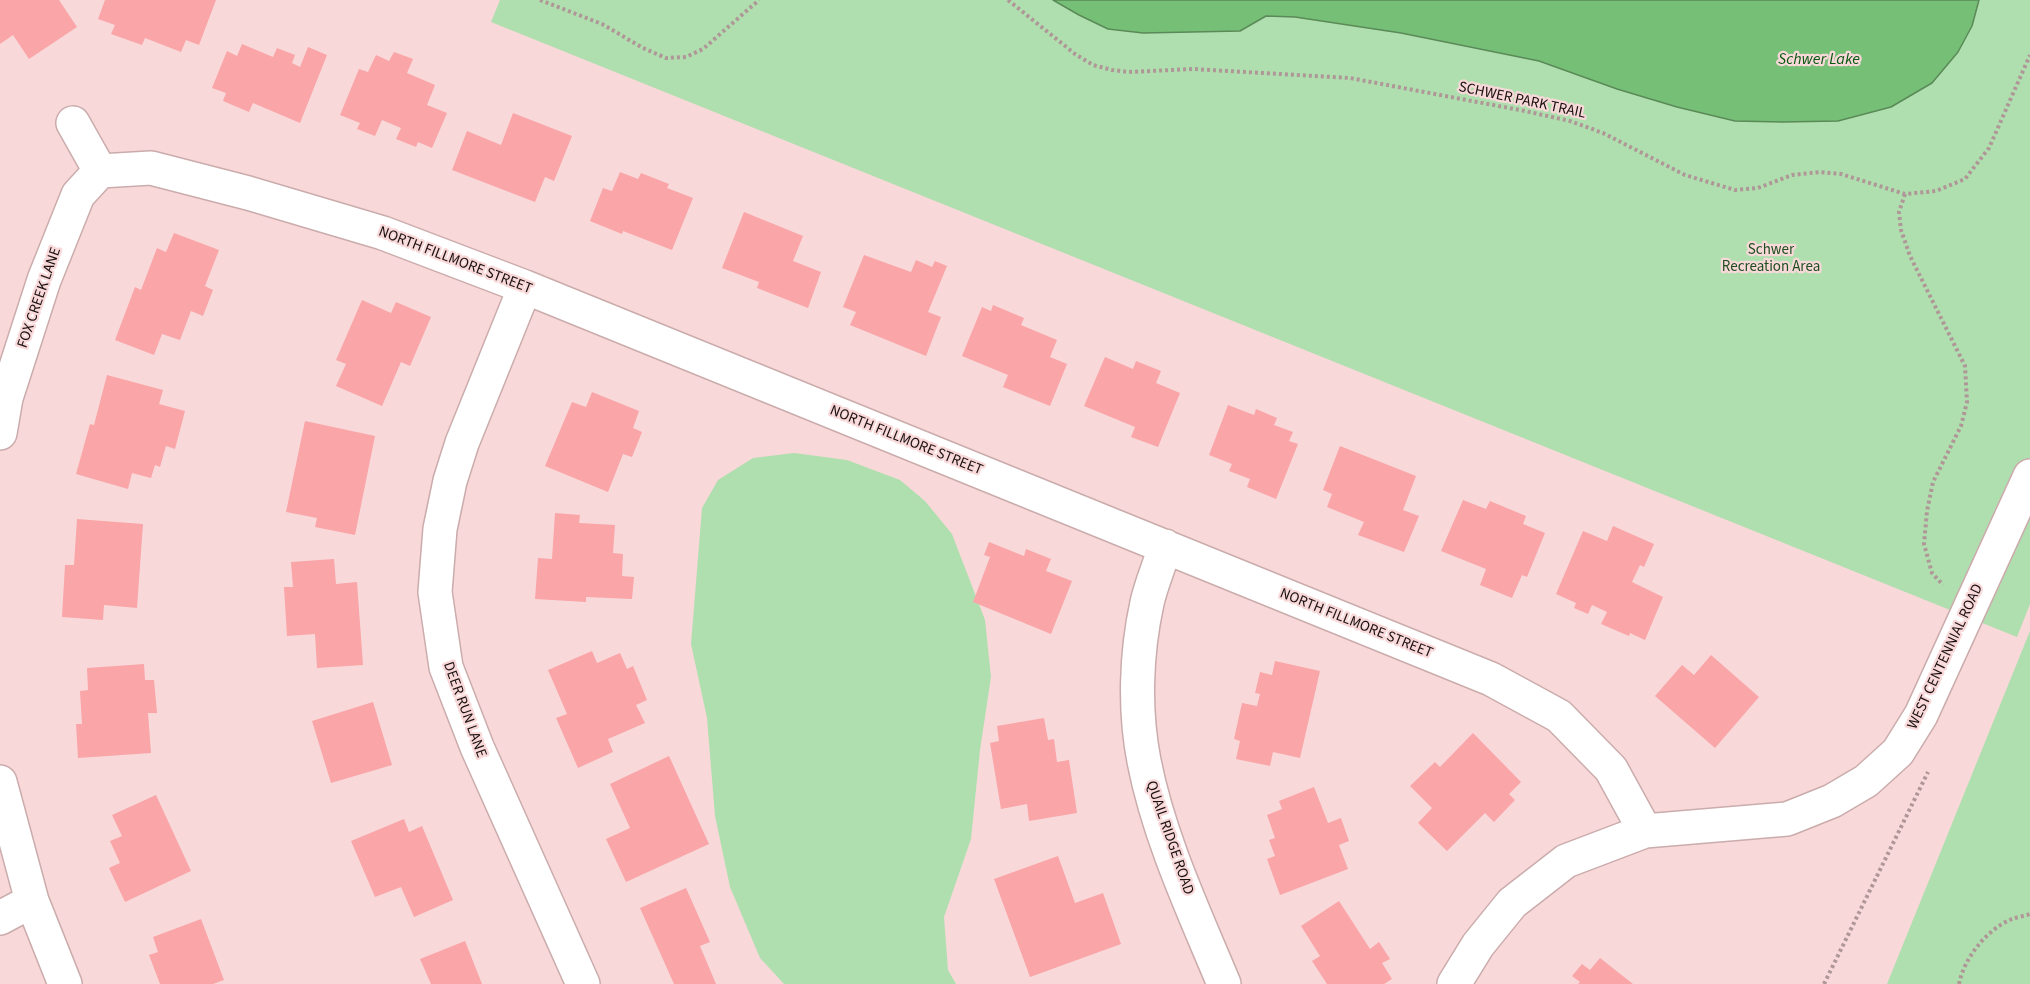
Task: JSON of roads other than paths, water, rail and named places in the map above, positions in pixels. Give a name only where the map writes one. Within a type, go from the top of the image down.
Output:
[{"type":"street","points":[[73,123],[100,171]]},
{"type":"street","name":"NORTH FILLMORE STREET","points":[[100,171],[151,168],[248,193],[383,233],[525,287],[1491,679],[1559,716],[1611,769],[1645,831]]},
{"type":"street","name":"FOX CREEK LANE","points":[[0,433],[6,398],[44,280],[78,195],[100,171]]},
{"type":"street","name":"DEER RUN LANE","points":[[525,287],[462,443],[450,481],[440,529],[435,592],[446,667],[477,747],[583,984]]},
{"type":"street","name":"WEST CENTENNIAL ROAD","points":[[1454,984],[1478,945],[1512,903],[1566,861],[1645,831],[1787,819],[1832,801],[1866,781],[1898,752],[1921,715],[2030,476]]},
{"type":"street","name":"QUAIL RIDGE ROAD","points":[[1166,546],[1148,601],[1141,641],[1138,682],[1141,741],[1154,802],[1182,882],[1224,984]]},
{"type":"street","points":[[0,782],[32,901],[65,984]]},
{"type":"street","points":[[0,918],[32,901]]},
{"type":"water","name":"Schwer Lake","points":[[1053,0],[1979,0],[1972,26],[1958,52],[1932,83],[1891,107],[1838,121],[1782,122],[1735,121],[1617,89],[1539,61],[1401,33],[1295,17],[1266,16],[1240,31],[1143,33],[1108,29]]},
{"type":"park label","name":"Schwer Recreation Area","points":[[1771,260]]}]
